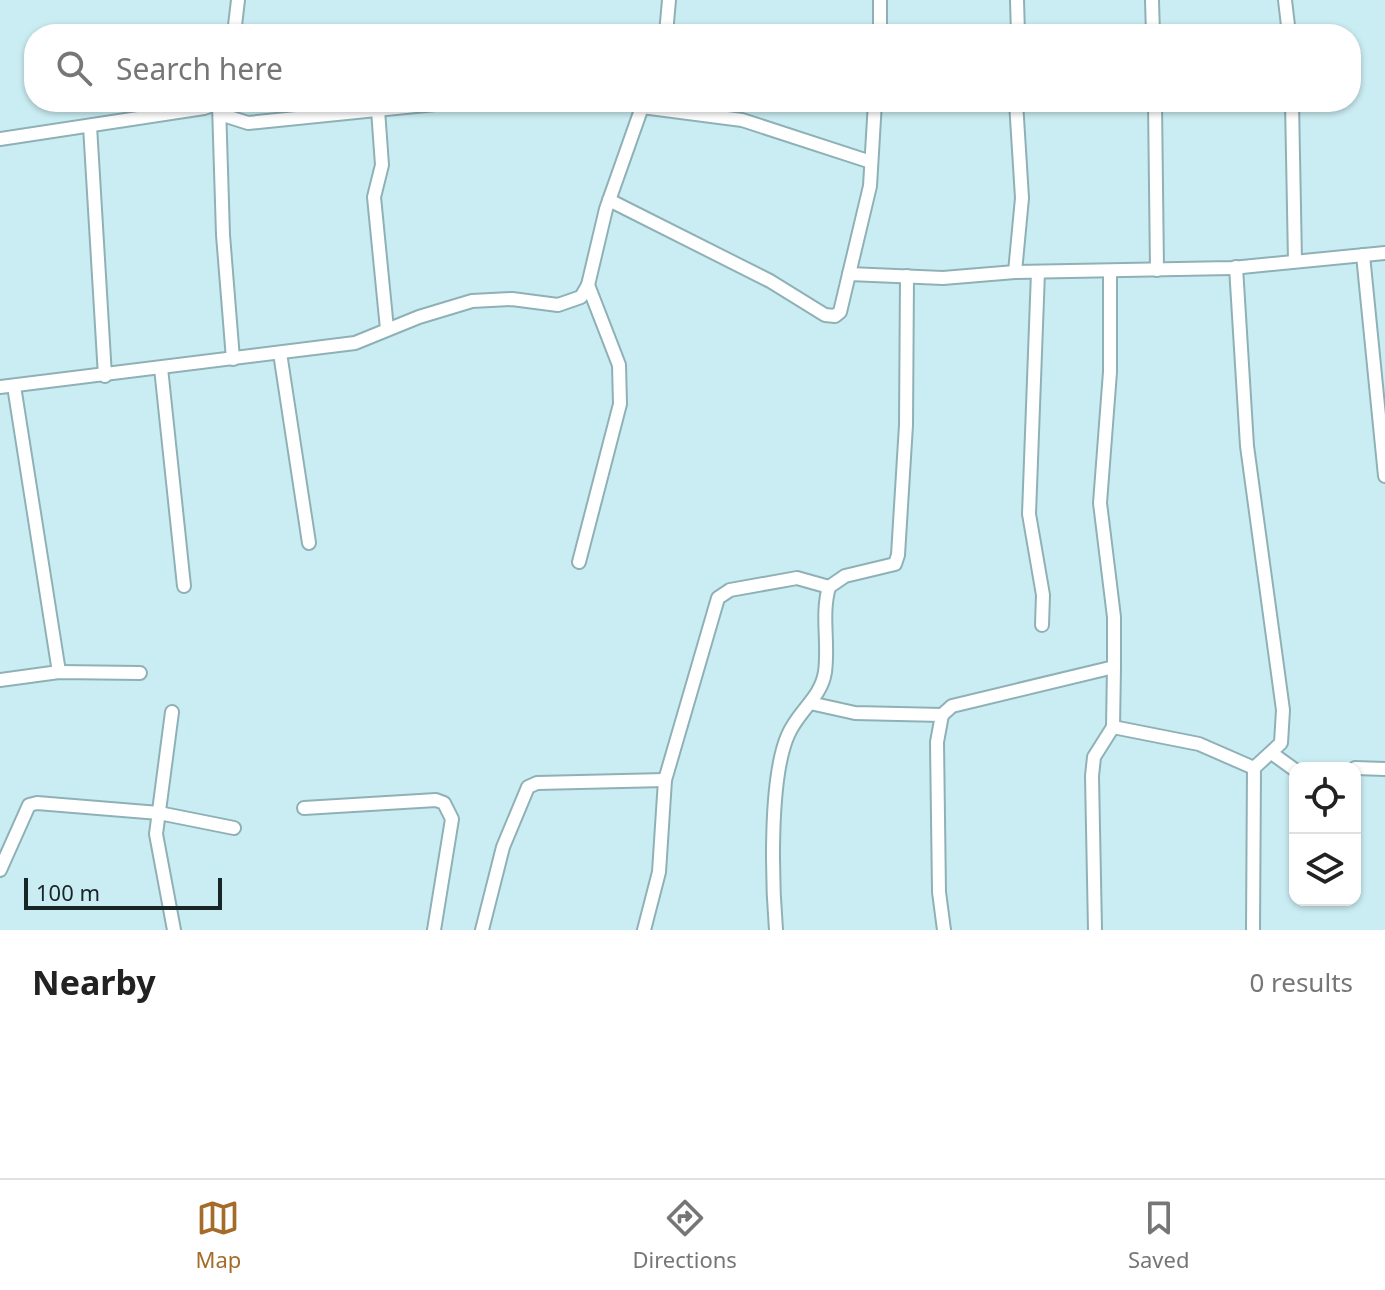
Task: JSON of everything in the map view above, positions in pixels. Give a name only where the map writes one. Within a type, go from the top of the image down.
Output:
[{"type":"street","points":[[235,24],[238,0]]},
{"type":"street","points":[[667,24],[669,0]]},
{"type":"street","points":[[880,0],[880,24]]},
{"type":"street","points":[[1017,0],[1018,24]]},
{"type":"street","points":[[1152,0],[1153,24]]},
{"type":"street","points":[[1286,0],[1288,24]]},
{"type":"street","points":[[0,139],[173,112]]},
{"type":"street","points":[[220,112],[223,235],[233,359]]},
{"type":"street","points":[[224,112],[226,116],[248,123],[358,112]]},
{"type":"street","points":[[378,112],[382,165],[374,197],[387,329]]},
{"type":"street","points":[[0,387],[355,343],[472,301],[512,299],[558,305],[581,297],[588,285],[609,200],[640,112]]},
{"type":"street","points":[[680,112],[742,120],[871,162]]},
{"type":"street","points":[[609,200],[770,281],[829,316],[840,312],[870,186],[874,112]]},
{"type":"street","points":[[1015,272],[1022,198],[1017,112]]},
{"type":"street","points":[[1155,112],[1157,270]]},
{"type":"street","points":[[1292,112],[1295,261]]},
{"type":"street","points":[[90,126],[105,376]]},
{"type":"street","points":[[849,274],[943,278],[1015,272],[1236,267],[1385,253]]},
{"type":"street","points":[[1363,255],[1381,400],[1385,476]]},
{"type":"street","points":[[1236,267],[1247,446],[1283,710],[1281,743],[1273,754],[1254,768]]},
{"type":"street","points":[[1095,930],[1094,757],[1113,727],[1114,617],[1100,503],[1110,372],[1110,271]]},
{"type":"street","points":[[1038,272],[1029,514],[1043,595],[1042,625]]},
{"type":"street","points":[[776,930],[776,802],[780,766],[787,737],[798,715],[817,697],[825,674],[824,605],[829,587],[845,576],[895,564],[898,555],[906,425],[907,276]]},
{"type":"street","points":[[579,562],[620,404],[619,365],[588,285]]},
{"type":"street","points":[[280,353],[309,543]]},
{"type":"street","points":[[161,368],[184,586]]},
{"type":"street","points":[[14,386],[59,672]]},
{"type":"street","points":[[644,930],[659,872],[665,780],[718,598],[730,590],[797,578],[829,587]]},
{"type":"street","points":[[944,930],[939,892],[937,742],[942,715],[952,706],[1114,667]]},
{"type":"street","points":[[0,680],[59,672],[140,673]]},
{"type":"street","points":[[810,703],[855,713],[942,715]]},
{"type":"street","points":[[172,712],[157,855],[174,930]]},
{"type":"street","points":[[1113,727],[1199,744],[1254,768]]},
{"type":"street","points":[[1273,754],[1289,766]]},
{"type":"street","points":[[1253,930],[1254,768]]},
{"type":"street","points":[[1361,768],[1385,769]]},
{"type":"street","points":[[482,930],[503,847],[528,787],[537,783],[665,780]]},
{"type":"street","points":[[304,808],[436,800],[444,803],[452,819],[434,930]]},
{"type":"street","points":[[0,870],[29,805],[37,803],[159,813],[234,828]]}]
